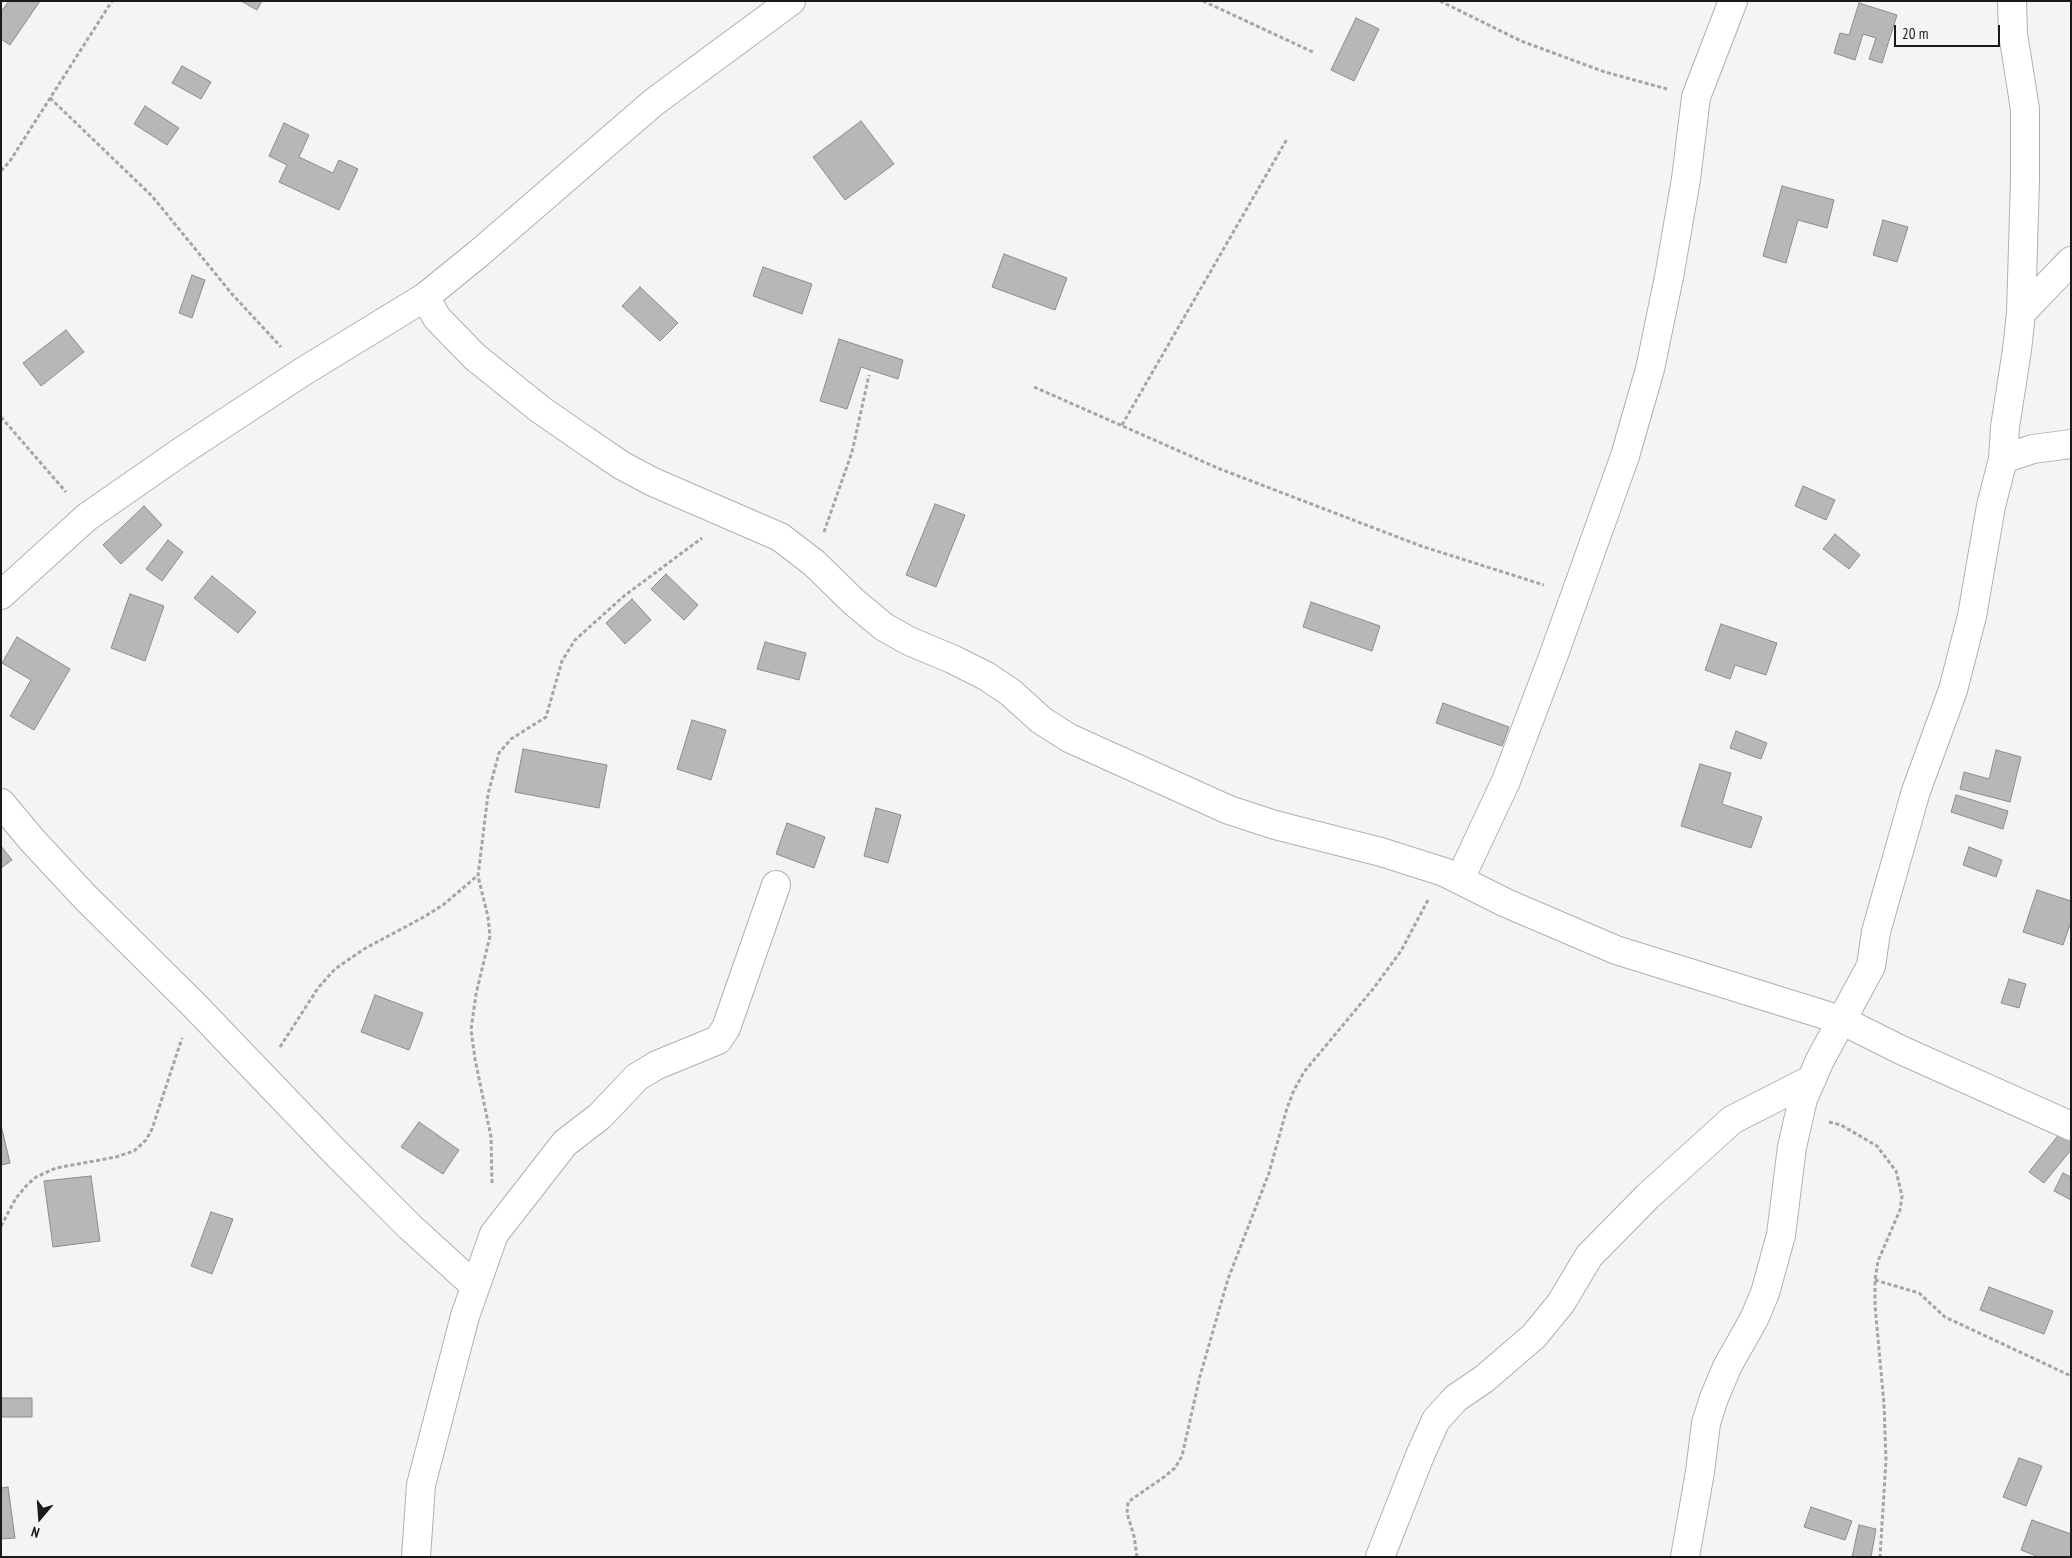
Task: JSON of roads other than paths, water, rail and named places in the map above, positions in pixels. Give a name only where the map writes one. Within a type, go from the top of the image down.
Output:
[{"type":"street","points":[[1,595],[87,517],[182,451],[304,371],[425,297],[478,254],[654,102],[791,1]]},
{"type":"street","points":[[1452,876],[1506,781],[1576,595],[1625,456],[1650,369],[1676,238],[1696,97],[1733,1]]},
{"type":"street","points":[[1685,1557],[1700,1472],[1706,1423],[1727,1367],[1754,1319],[1765,1293],[1781,1235],[1792,1146],[1803,1100],[1820,1060],[1871,966],[1876,932],[1916,791],[1953,690],[1972,616],[1989,516],[2003,460],[2005,427],[2021,313],[2025,109],[2013,34],[2012,1]]},
{"type":"street","points":[[2021,313],[2071,261]]},
{"type":"street","points":[[425,297],[438,318],[461,343],[501,379],[541,410],[621,465],[653,482],[780,537],[814,563],[854,602],[884,627],[909,641],[986,676],[1010,692],[1053,729],[1090,749],[1229,810],[1275,825],[1382,852],[1452,876],[1506,903],[1616,950],[1842,1020],[1901,1050],[2071,1126]]},
{"type":"street","points":[[2003,460],[2033,449],[2071,444]]},
{"type":"street","points":[[1,803],[32,840],[85,897],[194,1005],[403,1220],[475,1286]]},
{"type":"street","points":[[416,1557],[421,1485],[442,1398],[475,1286],[494,1234],[565,1143],[600,1116],[637,1077],[657,1065],[718,1040],[726,1028],[776,885]]},
{"type":"street","points":[[1380,1557],[1436,1420],[1456,1398],[1484,1379],[1534,1336],[1561,1303],[1588,1256],[1648,1196],[1732,1120],[1812,1079]]}]
